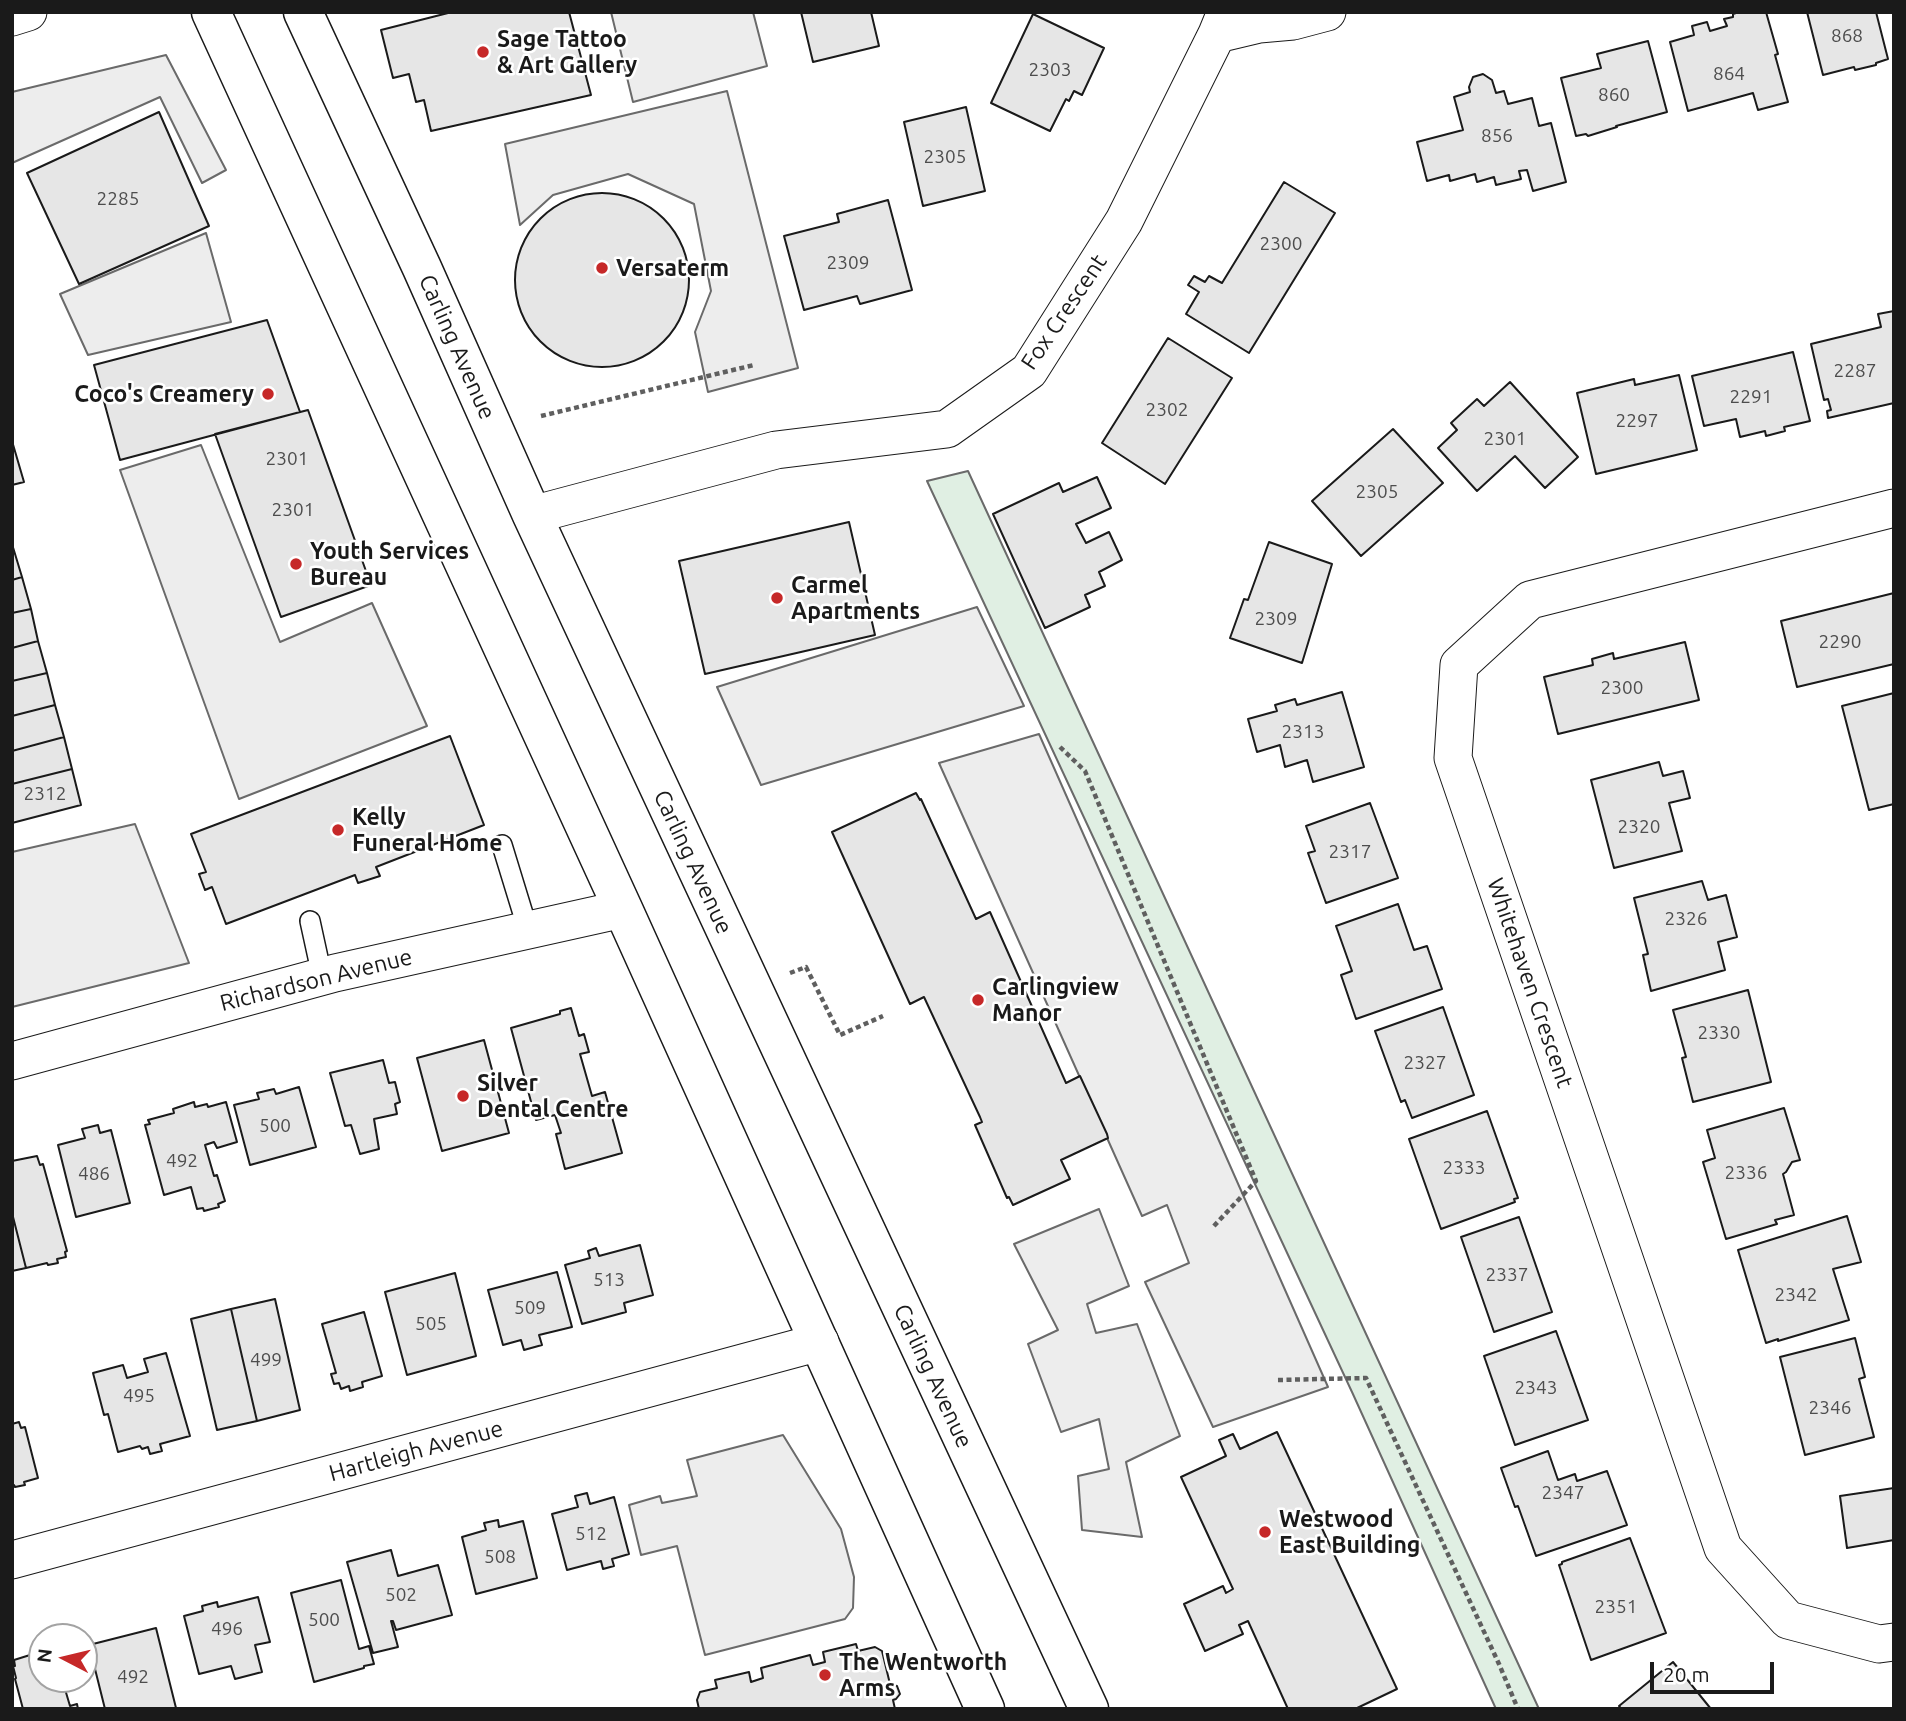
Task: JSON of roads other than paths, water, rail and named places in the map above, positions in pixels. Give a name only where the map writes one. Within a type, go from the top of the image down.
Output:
[{"type":"main road","points":[[211,12],[623,909],[985,1709]]},
{"type":"main road","name":"Carling Avenue","points":[[303,12],[422,268],[532,515],[1089,1709]]},
{"type":"street","points":[[12,17],[28,12]]},
{"type":"street","points":[[1222,23],[1293,21],[1327,12]]},
{"type":"street","name":"Fox Crescent","points":[[532,515],[775,450],[947,429],[1029,371],[1124,221],[1222,23]]},
{"type":"street","name":"Whitehaven Crescent","points":[[1894,508],[1530,600],[1459,665],[1453,758],[1723,1549],[1788,1620],[1879,1644],[1894,1642]]},
{"type":"street","name":"Richardson Avenue","points":[[12,1061],[322,976],[623,909]]},
{"type":"street","name":"Hartleigh Avenue","points":[[12,1560],[820,1342]]},
{"type":"lane","points":[[502,845],[528,930]]},
{"type":"lane","points":[[310,921],[322,976]]},
{"type":"place","name":"Sage Tattoo & Art Gallery","points":[[483,52]]},
{"type":"place","name":"Versaterm","points":[[602,268]]},
{"type":"place","name":"Coco's Creamery","points":[[268,394]]},
{"type":"place","name":"Youth Services Bureau","points":[[296,564]]},
{"type":"place","name":"Carmel Apartments","points":[[777,598]]},
{"type":"place","name":"Kelly Funeral Home","points":[[338,830]]},
{"type":"place","name":"Carlingview Manor","points":[[978,1000]]},
{"type":"place","name":"Silver Dental Centre","points":[[463,1096]]},
{"type":"place","name":"Westwood East Building","points":[[1265,1532]]},
{"type":"place","name":"The Wentworth Arms","points":[[825,1675]]}]
